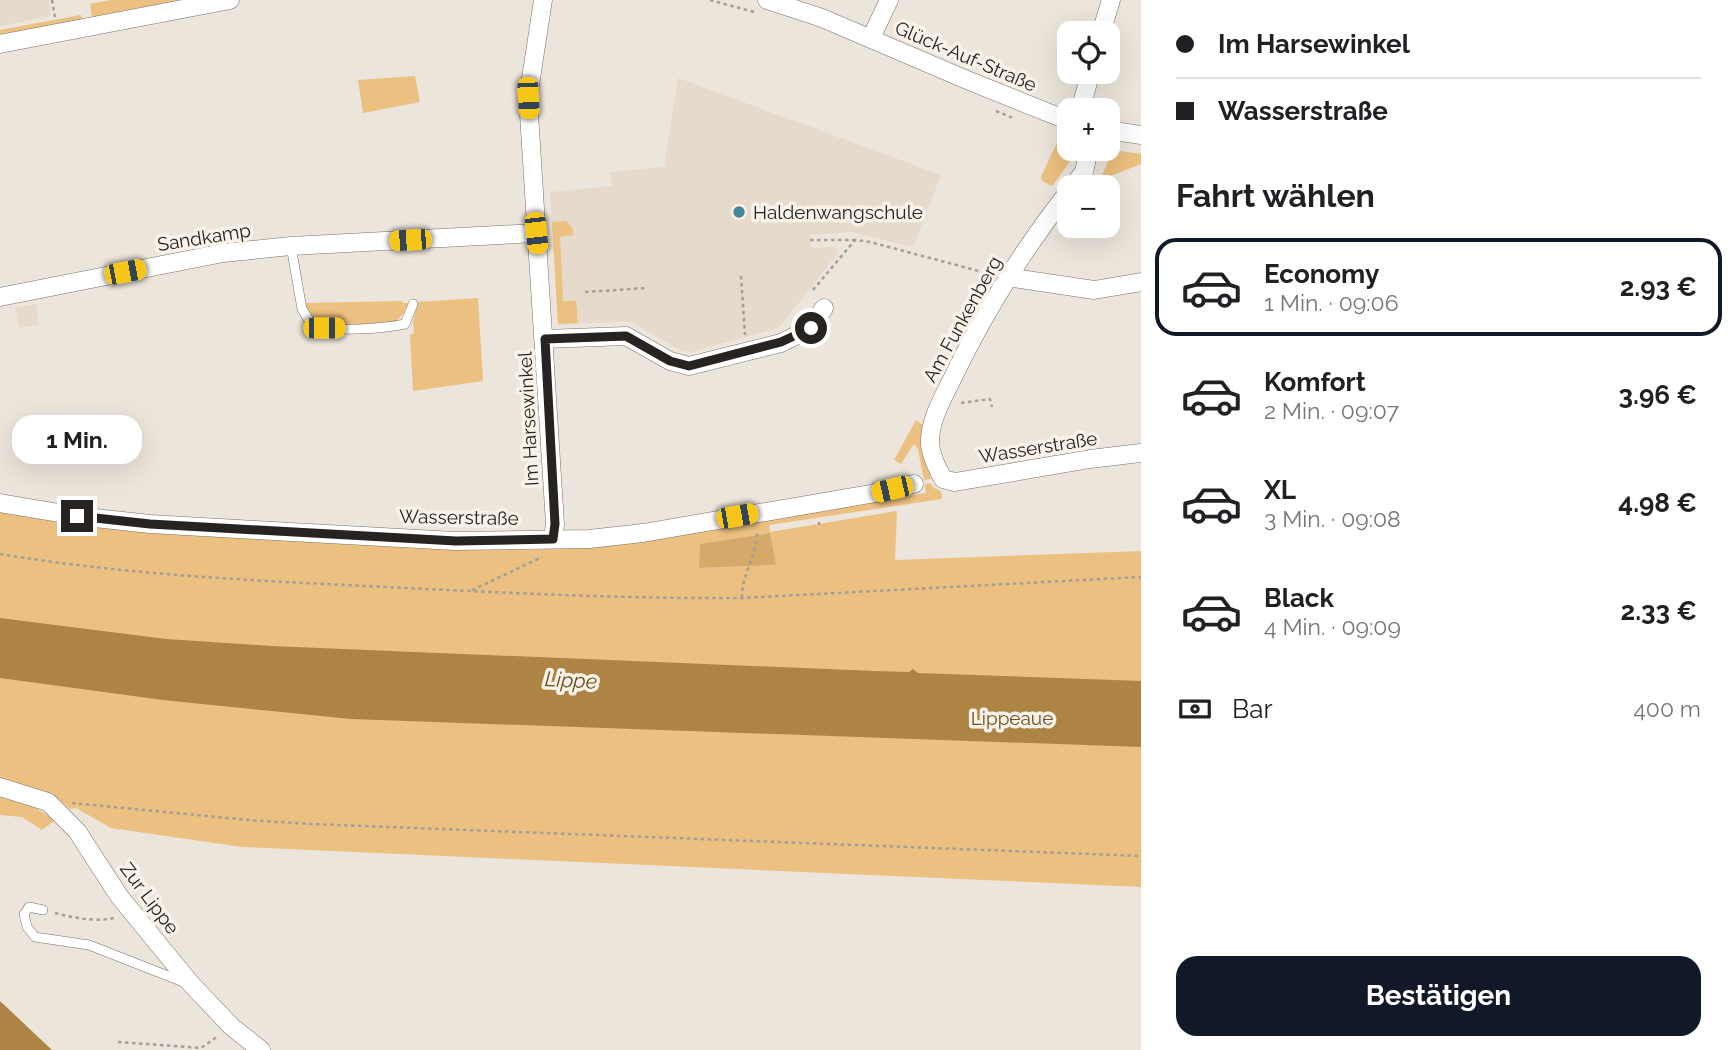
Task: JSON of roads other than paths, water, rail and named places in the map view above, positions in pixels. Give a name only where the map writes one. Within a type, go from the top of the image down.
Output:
[{"type":"street","points":[[0,44],[230,0]]},
{"type":"street","name":"Im Harsewinkel","points":[[544,0],[528,98],[545,339],[555,524],[553,539]]},
{"type":"street","name":"Glück-Auf-Straße","points":[[767,0],[814,14],[1057,116]]},
{"type":"street","points":[[871,38],[889,0]]},
{"type":"street","points":[[1105,21],[1111,0]]},
{"type":"street","points":[[1120,132],[1141,135]]},
{"type":"street","name":"Am Funkenberg","points":[[943,479],[936,467],[930,444],[936,412],[976,331],[1007,277],[1057,208]]},
{"type":"street","name":"Sandkamp","points":[[0,297],[223,253],[291,246],[536,233]]},
{"type":"street","points":[[1007,277],[1094,290],[1141,282]]},
{"type":"street","name":"Im Harsewinkel","points":[[545,339],[626,336],[670,361],[689,366],[781,342],[811,328],[824,308]]},
{"type":"street","name":"Wasserstraße","points":[[943,479],[955,482],[1141,453]]},
{"type":"street","name":"Wasserstraße","points":[[0,503],[77,516],[150,524],[456,541],[589,539],[643,533],[914,484]]},
{"type":"street","name":"Zur Lippe","points":[[0,787],[48,802],[77,831],[131,910],[191,984],[232,1027],[261,1050]]},
{"type":"lane","points":[[291,246],[302,309],[312,325],[324,328],[390,327],[405,324],[413,304]]},
{"type":"lane","points":[[43,910],[29,907],[24,914],[27,927],[35,937],[89,945],[191,984]]},
{"type":"water","name":"Lippe","points":[[0,618],[166,639],[272,646],[874,671],[909,672],[913,669],[918,673],[1141,681],[1141,747],[351,719],[163,700],[0,678]]},
{"type":"water","points":[[0,1001],[52,1050],[0,1050]]},
{"type":"place","name":"Haldenwangschule","points":[[739,212]]},
{"type":"park label","name":"Lippeaue","points":[[1012,718]]}]
